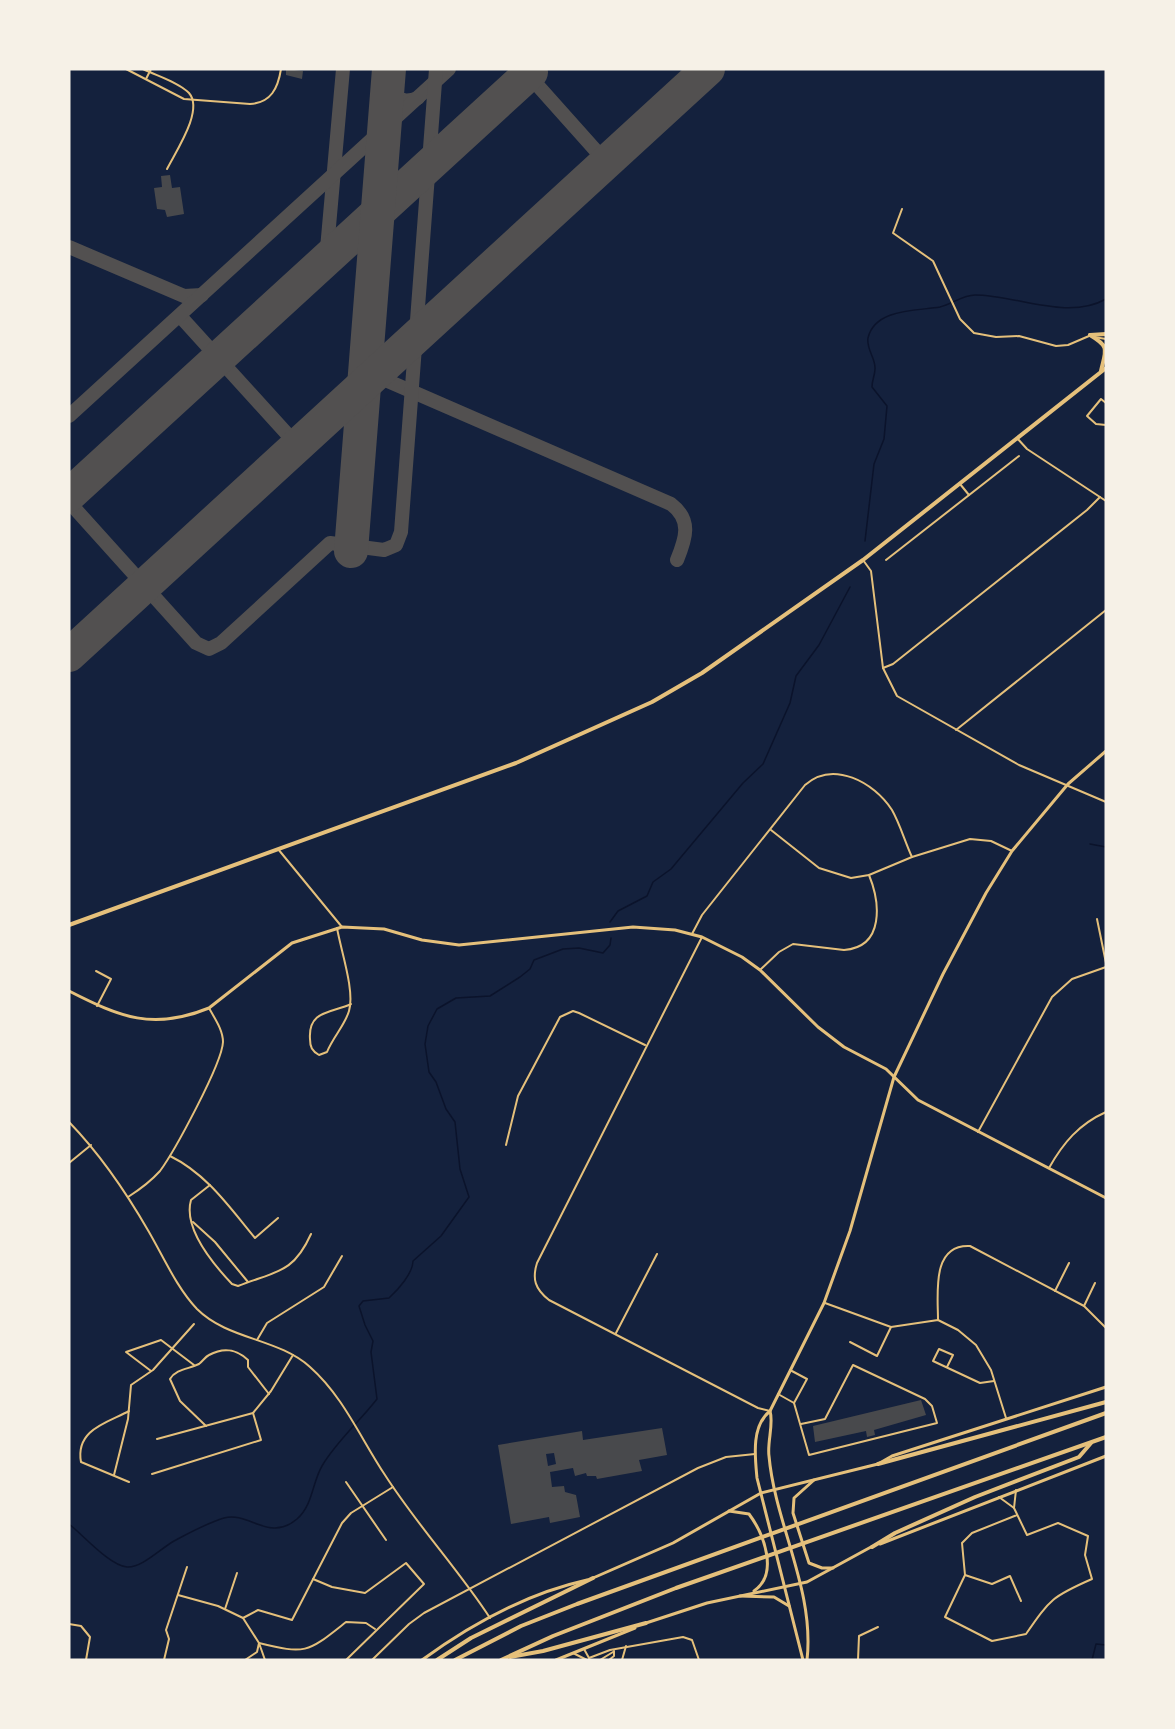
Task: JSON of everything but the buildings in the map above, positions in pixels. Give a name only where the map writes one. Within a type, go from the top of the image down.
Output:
[{"type":"main road","points":[[1090,335],[1106,334]]},
{"type":"main road","points":[[1090,335],[1104,344],[1106,349],[1100,372]]},
{"type":"main road","points":[[69,925],[516,763],[652,702],[702,673],[863,560],[1106,368]]},
{"type":"main road","points":[[878,1464],[1106,1402]]},
{"type":"main road","points":[[455,1660],[521,1626],[577,1604],[1106,1413]]},
{"type":"main road","points":[[501,1660],[562,1632],[676,1588],[1106,1437]]},
{"type":"main road","points":[[872,1547],[895,1533],[975,1497],[1079,1457],[1092,1442]]},
{"type":"main road","points":[[437,1660],[471,1638],[593,1578]]},
{"type":"main road","points":[[506,1657],[543,1651],[646,1623]]},
{"type":"street","points":[[126,69],[184,99],[250,104],[261,103],[275,91],[280,69]]},
{"type":"street","points":[[143,69],[188,92],[193,100],[194,113],[167,170]]},
{"type":"street","points":[[146,79],[150,71]]},
{"type":"street","points":[[902,209],[893,233],[933,261],[967,328],[983,335],[1018,336],[1056,346],[1068,345],[1090,335],[1106,339]]},
{"type":"street","points":[[1106,403],[1101,399],[1087,416],[1096,424],[1106,425]]},
{"type":"street","points":[[1017,438],[1027,449],[1106,501]]},
{"type":"street","points":[[886,560],[1019,456]]},
{"type":"street","points":[[960,484],[969,495]]},
{"type":"street","points":[[883,668],[893,664],[1088,510],[1100,497]]},
{"type":"street","points":[[863,560],[871,571],[883,668],[897,696],[1047,778],[1068,784],[1106,802]]},
{"type":"street","points":[[956,730],[1106,610]]},
{"type":"street","points":[[805,1660],[761,1493],[755,1454],[759,1426],[770,1411],[824,1303],[850,1231],[894,1077],[943,974],[1012,851],[1068,784],[1106,751]]},
{"type":"street","points":[[692,934],[702,915],[812,779],[820,775],[845,775],[866,784],[883,799],[892,811],[912,857]]},
{"type":"street","points":[[771,830],[819,868],[830,874],[851,878],[869,875],[956,842],[981,838],[1012,851]]},
{"type":"street","points":[[278,849],[342,927]]},
{"type":"street","points":[[760,970],[779,952],[793,944],[852,950],[864,943],[878,919],[879,910],[869,875]]},
{"type":"street","points":[[978,1132],[1052,997],[1078,976],[1106,965],[1097,919]]},
{"type":"street","points":[[69,991],[97,1006],[133,1019],[163,1021],[193,1016],[209,1008],[292,943],[342,927],[384,929],[422,940],[459,945],[633,927],[654,927],[692,934],[728,949],[760,970],[835,1041],[886,1069],[918,1100],[1106,1198]]},
{"type":"street","points":[[337,928],[342,960],[352,990],[351,1004],[345,1021],[333,1038],[327,1052],[319,1055],[315,1053],[310,1040],[312,1023],[326,1011],[351,1004]]},
{"type":"street","points":[[702,937],[537,1263],[534,1274],[537,1289],[549,1300],[758,1408],[770,1411]]},
{"type":"street","points":[[96,971],[111,979],[97,1006]]},
{"type":"street","points":[[128,1197],[150,1180],[170,1155],[221,1051],[222,1034],[209,1008]]},
{"type":"street","points":[[506,1145],[518,1096],[560,1017],[573,1011],[579,1013],[646,1046]]},
{"type":"street","points":[[1049,1168],[1070,1136],[1085,1123],[1106,1112]]},
{"type":"street","points":[[69,1122],[91,1144],[128,1197],[194,1305],[214,1322],[293,1355],[323,1380],[393,1487],[490,1618]]},
{"type":"street","points":[[69,1163],[91,1144]]},
{"type":"street","points":[[170,1155],[185,1163],[210,1185],[255,1238],[278,1218]]},
{"type":"street","points":[[210,1185],[191,1200],[191,1220],[199,1239],[227,1279],[238,1286],[292,1264],[303,1252],[311,1234]]},
{"type":"street","points":[[191,1220],[211,1238],[248,1282]]},
{"type":"street","points":[[938,1320],[939,1270],[944,1257],[960,1245],[970,1246],[1084,1306],[1106,1328]]},
{"type":"street","points":[[616,1333],[657,1254]]},
{"type":"street","points":[[257,1340],[267,1323],[318,1293],[342,1256]]},
{"type":"street","points":[[1054,1291],[1069,1263]]},
{"type":"street","points":[[1084,1306],[1095,1284]]},
{"type":"street","points":[[824,1303],[891,1327],[938,1320],[958,1330],[976,1345],[994,1381],[1006,1418]]},
{"type":"street","points":[[114,1475],[129,1411],[131,1385],[151,1371],[194,1324]]},
{"type":"street","points":[[850,1342],[877,1356],[891,1327]]},
{"type":"street","points":[[151,1371],[138,1364],[126,1352],[161,1340],[195,1365]]},
{"type":"street","points":[[947,1367],[953,1355],[939,1348],[933,1361],[980,1383],[994,1381]]},
{"type":"street","points":[[206,1426],[180,1401],[170,1378],[177,1372],[195,1365],[207,1355],[232,1350],[248,1360],[248,1367],[269,1394]]},
{"type":"street","points":[[157,1439],[253,1413],[269,1394],[293,1355]]},
{"type":"street","points":[[778,1394],[794,1403],[809,1455],[937,1423],[932,1406],[925,1399],[854,1365],[825,1419],[801,1424]]},
{"type":"street","points":[[790,1370],[807,1379],[794,1403]]},
{"type":"street","points":[[422,1660],[490,1618],[544,1593],[593,1578],[673,1543],[761,1493],[878,1464],[892,1456],[1106,1387]]},
{"type":"street","points":[[129,1411],[95,1426],[82,1448],[81,1462],[129,1482]]},
{"type":"street","points":[[770,1411],[772,1417],[769,1456],[774,1488],[805,1612],[805,1660]]},
{"type":"street","points":[[152,1474],[261,1440],[253,1413]]},
{"type":"street","points":[[372,1660],[409,1624],[470,1588],[698,1468],[726,1457],[755,1454]]},
{"type":"street","points":[[556,1660],[646,1623],[707,1603],[799,1584],[835,1568],[872,1547],[1106,1456]]},
{"type":"street","points":[[814,1479],[794,1498],[793,1513],[809,1563],[822,1568],[835,1568]]},
{"type":"street","points":[[346,1482],[386,1540]]},
{"type":"street","points":[[243,1618],[258,1610],[292,1620],[342,1523],[393,1487]]},
{"type":"street","points":[[1016,1490],[1014,1508],[1027,1535],[1059,1523],[1088,1536],[1085,1555],[1092,1580],[1057,1594],[1043,1608],[1026,1634],[992,1641],[945,1617],[965,1575],[962,1543],[972,1533],[1017,1515]]},
{"type":"street","points":[[999,1497],[1014,1508]]},
{"type":"street","points":[[729,1511],[749,1514],[758,1525],[768,1564],[767,1577],[752,1592]]},
{"type":"street","points":[[313,1579],[332,1587],[366,1593],[406,1563],[424,1584],[375,1629],[346,1660]]},
{"type":"street","points":[[164,1660],[169,1639],[166,1630],[187,1567]]},
{"type":"street","points":[[225,1609],[237,1573]]},
{"type":"street","points":[[965,1575],[992,1584],[1010,1576],[1021,1601]]},
{"type":"street","points":[[178,1594],[225,1609],[243,1618],[259,1643],[265,1660]]},
{"type":"street","points":[[739,1596],[774,1597],[789,1606]]},
{"type":"street","points":[[259,1643],[300,1651],[314,1647],[346,1622],[366,1623],[375,1629]]},
{"type":"street","points":[[69,1623],[81,1626],[90,1637],[86,1660]]},
{"type":"street","points":[[858,1660],[859,1636],[878,1627]]},
{"type":"street","points":[[584,1649],[589,1658],[626,1646],[684,1637],[692,1640],[699,1660]]},
{"type":"street","points":[[245,1660],[257,1652],[259,1643]]},
{"type":"street","points":[[622,1660],[626,1646]]},
{"type":"street","points":[[600,1660],[607,1659],[614,1651]]},
{"type":"street","points":[[573,1653],[587,1660]]},
{"type":"street","points":[[603,1654],[607,1659]]},
{"type":"waterway","points":[[865,541],[874,464],[884,439],[887,406],[872,387],[875,365],[868,342],[872,328],[888,316],[940,307],[971,295],[1075,308],[1106,299]]},
{"type":"waterway","points":[[610,922],[618,911],[647,896],[653,882],[671,869],[743,783],[763,764],[790,703],[796,676],[819,645],[850,587]]},
{"type":"waterway","points":[[1090,844],[1106,847]]},
{"type":"waterway","points":[[69,1524],[105,1556],[127,1567],[139,1564],[174,1541],[224,1518],[233,1517],[277,1528],[287,1526],[297,1519],[309,1501],[322,1466],[341,1440],[377,1399],[371,1352],[373,1341],[359,1306],[363,1301],[389,1298],[393,1295],[408,1276],[413,1261],[441,1236],[469,1197],[460,1169],[455,1122],[446,1109],[436,1082],[429,1072],[425,1044],[428,1026],[437,1009],[456,998],[490,996],[530,969],[534,960],[563,949],[579,948],[603,953],[610,945],[611,938]]},
{"type":"waterway","points":[[1092,1660],[1096,1644],[1106,1645]]},
{"type":"taxiway","points":[[326,260],[343,69]]},
{"type":"taxiway","points":[[69,502],[196,643],[209,649],[221,643],[330,543],[384,550],[396,545],[401,532],[436,69]]},
{"type":"taxiway","points":[[69,416],[449,69]]},
{"type":"taxiway","points":[[523,69],[606,162]]},
{"type":"taxiway","points":[[389,77],[389,84],[396,97],[406,100],[418,98]]},
{"type":"taxiway","points":[[69,247],[184,296],[202,295]]},
{"type":"taxiway","points":[[180,316],[298,446]]},
{"type":"taxiway","points":[[374,375],[671,504],[682,516],[685,530],[685,537],[677,560]]},
{"type":"runway","points":[[351,551],[389,69]]},
{"type":"runway","points":[[69,655],[708,69]]},
{"type":"runway","points":[[69,495],[531,72]]}]
